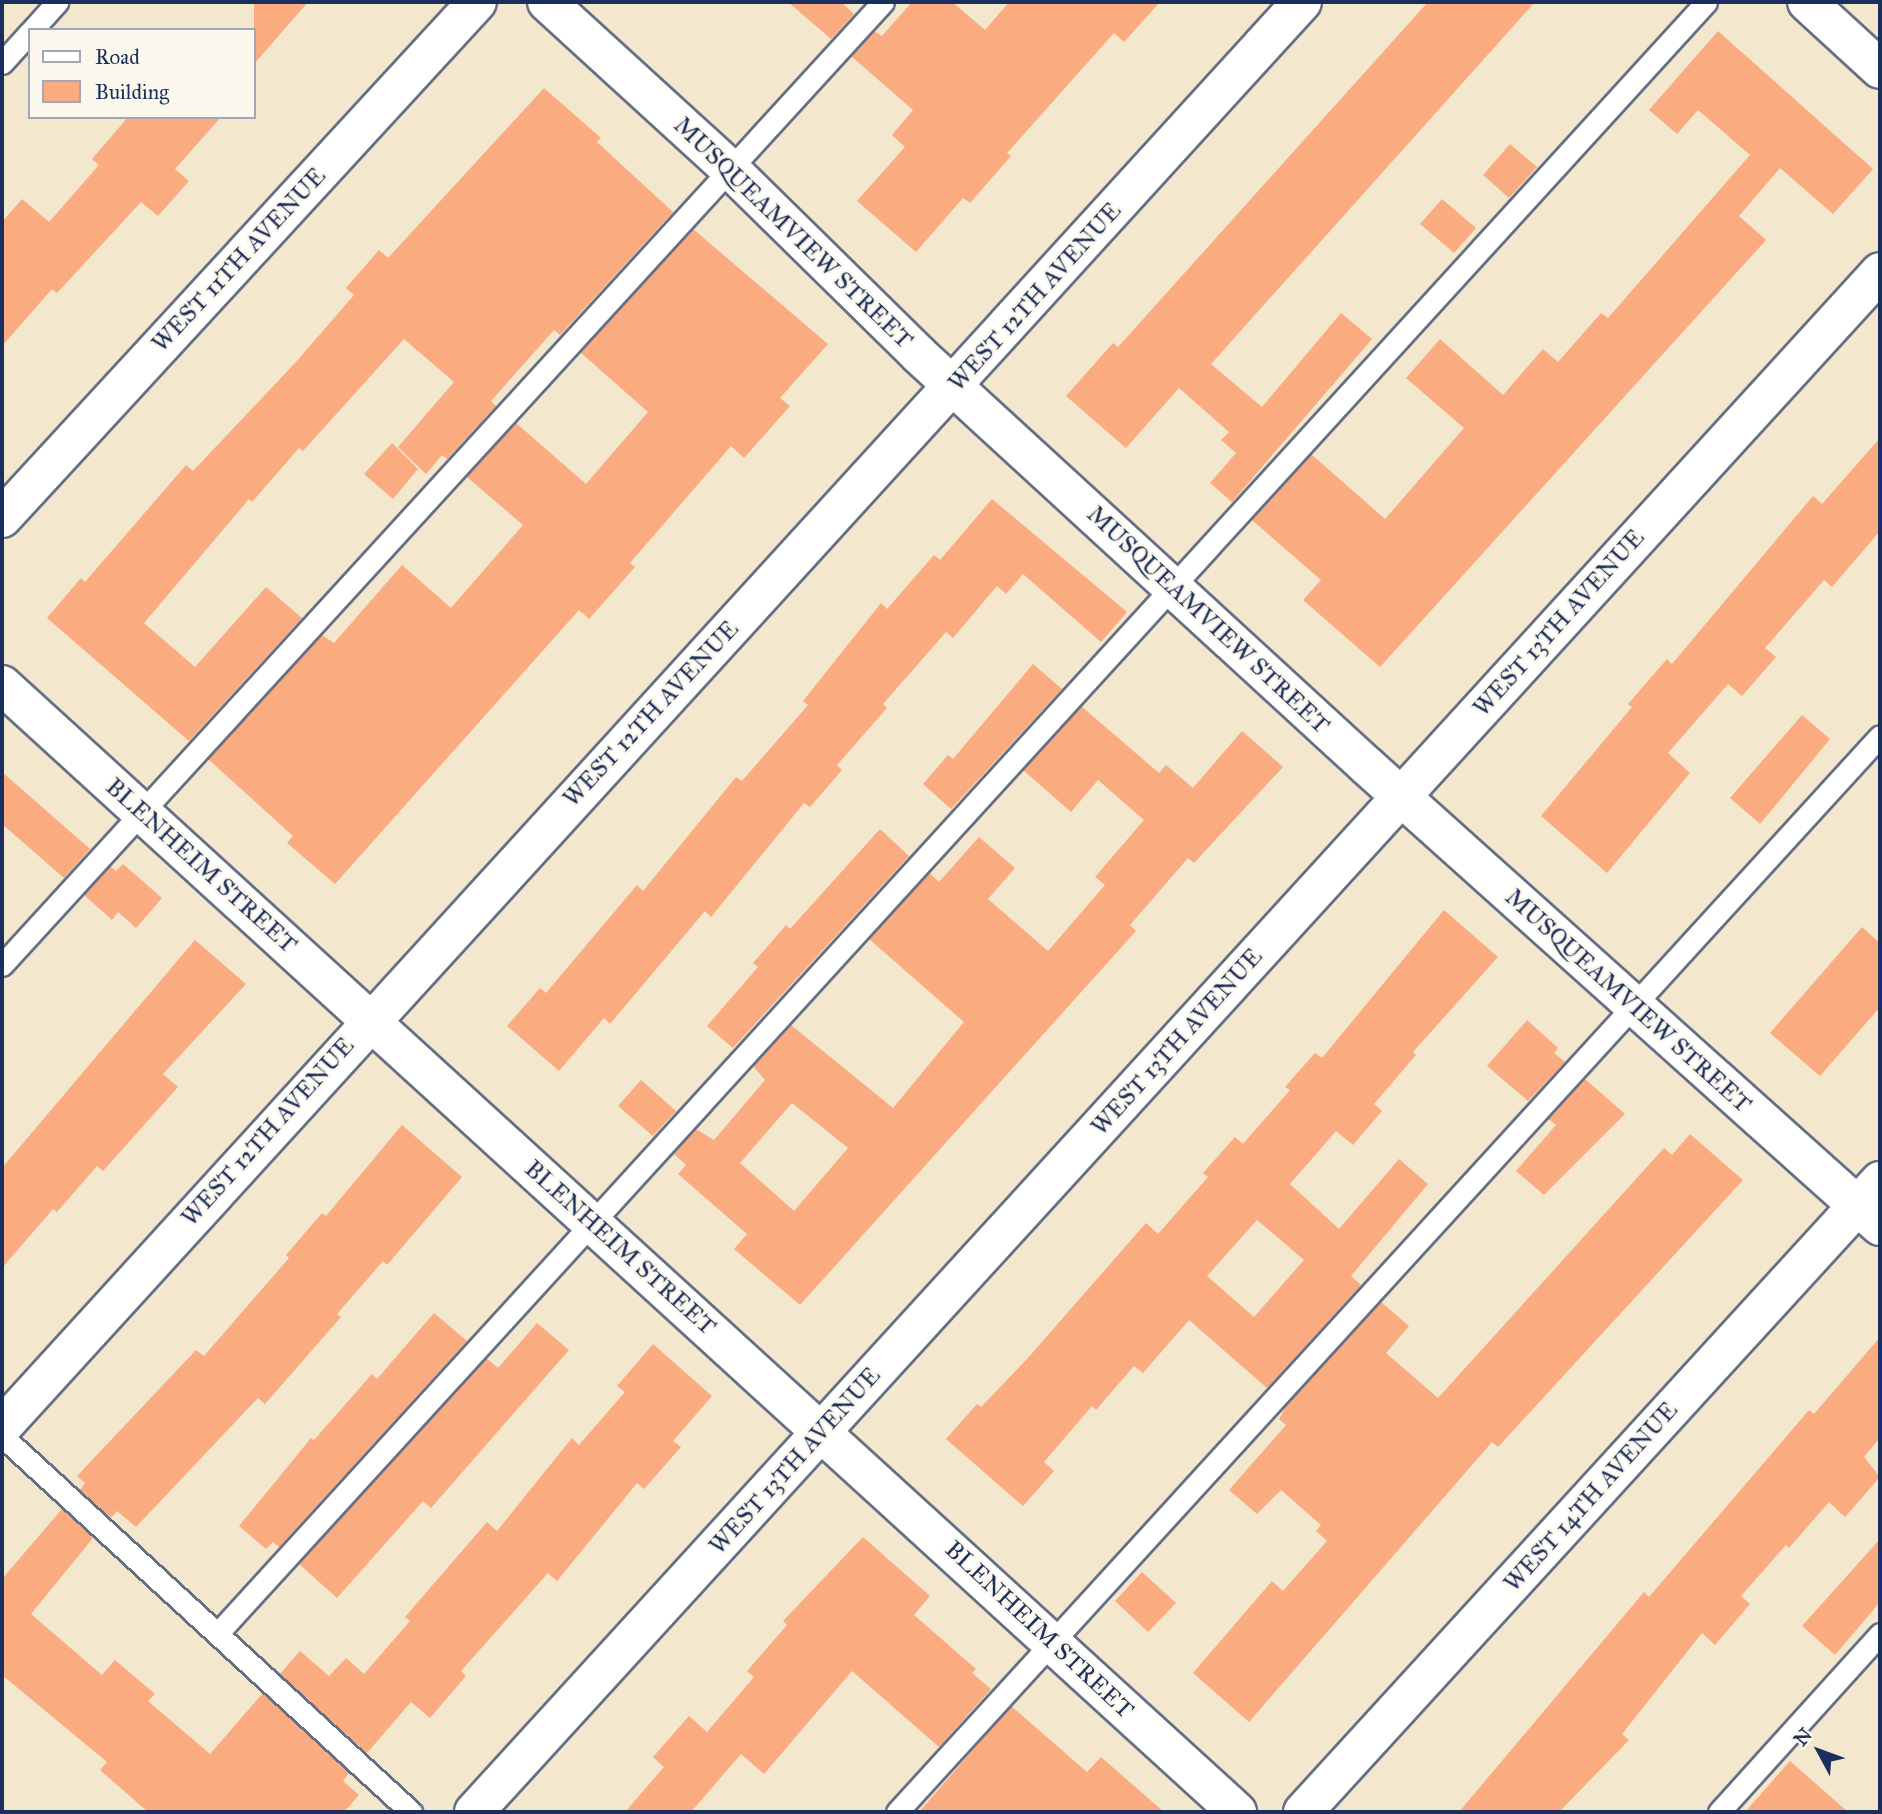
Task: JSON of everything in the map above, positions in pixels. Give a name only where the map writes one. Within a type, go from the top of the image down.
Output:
[{"type":"street","name":"WEST 11TH AVENUE","points":[[2,518],[477,2]]},
{"type":"street","name":"MUSQUEAMVIEW STREET","points":[[547,2],[730,169],[954,387],[1633,1008],[1873,1204]]},
{"type":"street","name":"WEST 12TH AVENUE","points":[[2,1427],[369,1020],[954,387],[1301,2]]},
{"type":"street","points":[[1807,2],[1880,69]]},
{"type":"street","name":"WEST 13TH AVENUE","points":[[474,1812],[1880,272]]},
{"type":"street","name":"BLENHEIM STREET","points":[[2,685],[1237,1812]]},
{"type":"street","name":"WEST 14TH AVENUE","points":[[1303,1812],[1873,1204]]},
{"type":"lane","points":[[34,28],[57,2]]},
{"type":"lane","points":[[2,965],[883,2]]},
{"type":"lane","points":[[217,1634],[1706,2]]},
{"type":"lane","points":[[2,63],[28,34]]},
{"type":"lane","points":[[897,1812],[1050,1640],[1880,736]]},
{"type":"lane","points":[[2,1437],[411,1812]]},
{"type":"lane","points":[[1719,1812],[1880,1634]]},
{"type":"building","points":[[254,2],[308,2],[256,62]]},
{"type":"building","points":[[788,2],[841,2],[854,14],[831,39]]},
{"type":"building","points":[[912,2],[952,2],[985,30],[1009,2],[1160,2],[1124,42],[1114,33],[1007,153],[1011,156],[970,203],[963,198],[916,252],[857,201],[905,147],[892,135],[913,110],[851,56],[874,31],[882,36]]},
{"type":"building","points":[[1428,2],[1535,2],[1211,364],[1262,407],[1341,313],[1372,339],[1232,502],[1210,483],[1236,453],[1221,440],[1229,432],[1179,388],[1126,448],[1066,396],[1113,343],[1118,347]]},
{"type":"building","points":[[1718,31],[1873,169],[1833,214],[1780,168],[1739,216],[1766,240],[1380,667],[1303,600],[1321,580],[1252,520],[1311,454],[1385,519],[1464,428],[1406,378],[1440,339],[1503,395],[1543,349],[1558,362],[1601,313],[1608,318],[1750,155],[1698,110],[1677,134],[1649,110]]},
{"type":"building","points":[[544,88],[601,138],[597,142],[673,212],[560,335],[554,330],[491,401],[496,406],[447,459],[442,455],[426,474],[398,447],[454,382],[404,339],[303,451],[299,448],[252,502],[249,499],[144,623],[195,667],[266,587],[302,618],[189,741],[47,618],[81,578],[85,582],[186,465],[193,471],[296,362],[354,295],[346,288],[379,250],[388,258]]},
{"type":"building","points":[[126,119],[219,119],[175,169],[189,181],[158,216],[141,202],[57,293],[52,289],[2,346],[2,222],[22,199],[49,222],[99,165],[92,159]]},
{"type":"building","points":[[1510,144],[1537,167],[1509,198],[1483,175]]},
{"type":"building","points":[[1442,199],[1476,228],[1454,253],[1420,224]]},
{"type":"building","points":[[693,229],[828,344],[780,398],[790,406],[744,458],[731,446],[630,563],[635,567],[589,619],[579,610],[335,884],[287,843],[293,836],[208,759],[322,635],[334,643],[402,565],[451,608],[523,525],[467,477],[516,423],[586,484],[648,412],[580,352]]},
{"type":"building","points":[[1880,438],[1880,531],[1832,587],[1824,580],[1765,648],[1776,657],[1742,696],[1728,684],[1668,753],[1690,773],[1607,873],[1541,816],[1632,707],[1628,704],[1667,659],[1672,664],[1813,496],[1822,504]]},
{"type":"building","points":[[392,443],[418,469],[393,499],[364,474]]},
{"type":"building","points":[[992,499],[1127,612],[1101,642],[1023,574],[1006,594],[997,586],[953,638],[946,632],[883,704],[887,708],[837,765],[842,770],[810,807],[804,803],[711,917],[705,911],[610,1024],[604,1018],[559,1071],[507,1026],[540,988],[546,993],[637,885],[643,891],[736,777],[742,781],[808,705],[803,701],[881,603],[887,609],[934,555],[940,560]]},
{"type":"building","points":[[1033,664],[1062,689],[951,809],[923,784],[948,755],[953,759]]},
{"type":"building","points":[[1081,706],[1159,773],[1166,765],[1193,788],[1242,731],[1283,767],[1194,863],[1188,858],[1130,925],[1136,931],[800,1305],[734,1249],[747,1234],[678,1174],[686,1165],[673,1153],[696,1129],[714,1140],[765,1080],[753,1066],[791,1025],[893,1108],[964,1022],[869,939],[929,873],[939,882],[979,837],[1015,868],[988,899],[1048,951],[1105,885],[1095,877],[1144,820],[1098,780],[1071,812],[1023,770]],"holes":[[[792,1103],[848,1148],[794,1211],[740,1163]]]},
{"type":"building","points":[[1802,715],[1830,739],[1760,824],[1730,798]]},
{"type":"building","points":[[2,772],[90,849],[64,878],[2,824]]},
{"type":"building","points":[[880,829],[909,856],[733,1048],[707,1026],[758,967],[753,963],[786,925],[790,929]]},
{"type":"building","points":[[123,864],[162,898],[136,928],[118,912],[112,920],[84,895],[110,866],[116,871]]},
{"type":"building","points":[[1444,910],[1498,957],[1413,1052],[1416,1055],[1374,1104],[1382,1111],[1353,1145],[1336,1131],[1290,1184],[1339,1229],[1399,1159],[1428,1184],[1351,1276],[1361,1285],[1267,1388],[1189,1320],[1143,1373],[1134,1366],[1096,1410],[1092,1406],[1044,1462],[1054,1471],[1023,1506],[946,1439],[977,1404],[981,1407],[1027,1359],[1146,1223],[1158,1234],[1208,1177],[1203,1173],[1235,1137],[1243,1144],[1290,1090],[1285,1087],[1315,1053],[1322,1058]],"holes":[[[1257,1220],[1304,1260],[1254,1317],[1207,1276]]]},
{"type":"building","points":[[1862,927],[1880,943],[1880,1007],[1820,1076],[1770,1033]]},
{"type":"building","points":[[195,940],[246,984],[163,1074],[178,1087],[103,1171],[97,1166],[57,1212],[53,1209],[2,1268],[2,1168]]},
{"type":"building","points":[[1527,1020],[1558,1048],[1554,1053],[1565,1062],[1528,1101],[1487,1066]]},
{"type":"building","points":[[1585,1079],[1625,1114],[1544,1195],[1516,1171],[1556,1125],[1548,1119]]},
{"type":"building","points":[[641,1080],[676,1111],[653,1136],[618,1106]]},
{"type":"building","points":[[402,1125],[462,1177],[387,1265],[383,1261],[337,1314],[341,1317],[265,1404],[258,1398],[136,1527],[117,1511],[111,1518],[80,1490],[85,1483],[77,1476],[196,1350],[204,1356],[289,1258],[286,1255],[322,1213],[326,1216]]},
{"type":"building","points":[[1690,1134],[1743,1180],[1498,1447],[1492,1442],[1249,1722],[1193,1673],[1272,1581],[1283,1591],[1327,1541],[1316,1531],[1321,1525],[1281,1490],[1257,1514],[1229,1490],[1286,1425],[1279,1419],[1287,1405],[1381,1302],[1409,1326],[1386,1353],[1438,1398],[1664,1148],[1672,1155]]},
{"type":"building","points":[[434,1313],[467,1341],[279,1547],[273,1542],[266,1549],[239,1526],[311,1438],[314,1440],[372,1374],[377,1379]]},
{"type":"building","points":[[537,1323],[569,1350],[431,1508],[423,1501],[337,1598],[299,1564],[486,1358],[498,1368]]},
{"type":"building","points":[[1880,1337],[1880,1438],[1864,1457],[1880,1477],[1845,1517],[1829,1502],[1789,1548],[1786,1545],[1741,1596],[1750,1604],[1715,1645],[1702,1633],[1622,1734],[1629,1740],[1559,1812],[1459,1812],[1644,1592],[1649,1597],[1809,1410],[1814,1414]]},
{"type":"building","points":[[653,1344],[712,1396],[673,1441],[681,1447],[644,1489],[637,1483],[557,1581],[548,1573],[461,1671],[466,1676],[430,1718],[411,1702],[367,1753],[280,1674],[300,1651],[329,1676],[346,1658],[364,1674],[410,1621],[405,1617],[487,1522],[497,1531],[572,1438],[579,1445],[625,1392],[617,1386]]},
{"type":"building","points":[[62,1509],[93,1538],[31,1614],[102,1675],[115,1660],[155,1694],[148,1701],[210,1754],[263,1693],[349,1773],[343,1781],[359,1795],[344,1812],[148,1812],[100,1770],[107,1762],[2,1675],[2,1579]]},
{"type":"building","points":[[863,1537],[930,1596],[914,1615],[976,1669],[972,1673],[991,1689],[939,1747],[852,1671],[764,1774],[741,1754],[691,1812],[625,1812],[664,1767],[653,1757],[689,1716],[707,1732],[754,1677],[747,1671],[787,1625],[783,1621]]},
{"type":"building","points":[[1880,1539],[1880,1602],[1835,1655],[1802,1626]]},
{"type":"building","points":[[1142,1572],[1176,1603],[1148,1632],[1115,1601]]},
{"type":"building","points":[[1011,1706],[1087,1772],[1101,1757],[1164,1812],[919,1812]]},
{"type":"building","points":[[1790,1761],[1848,1812],[1745,1812]]}]
